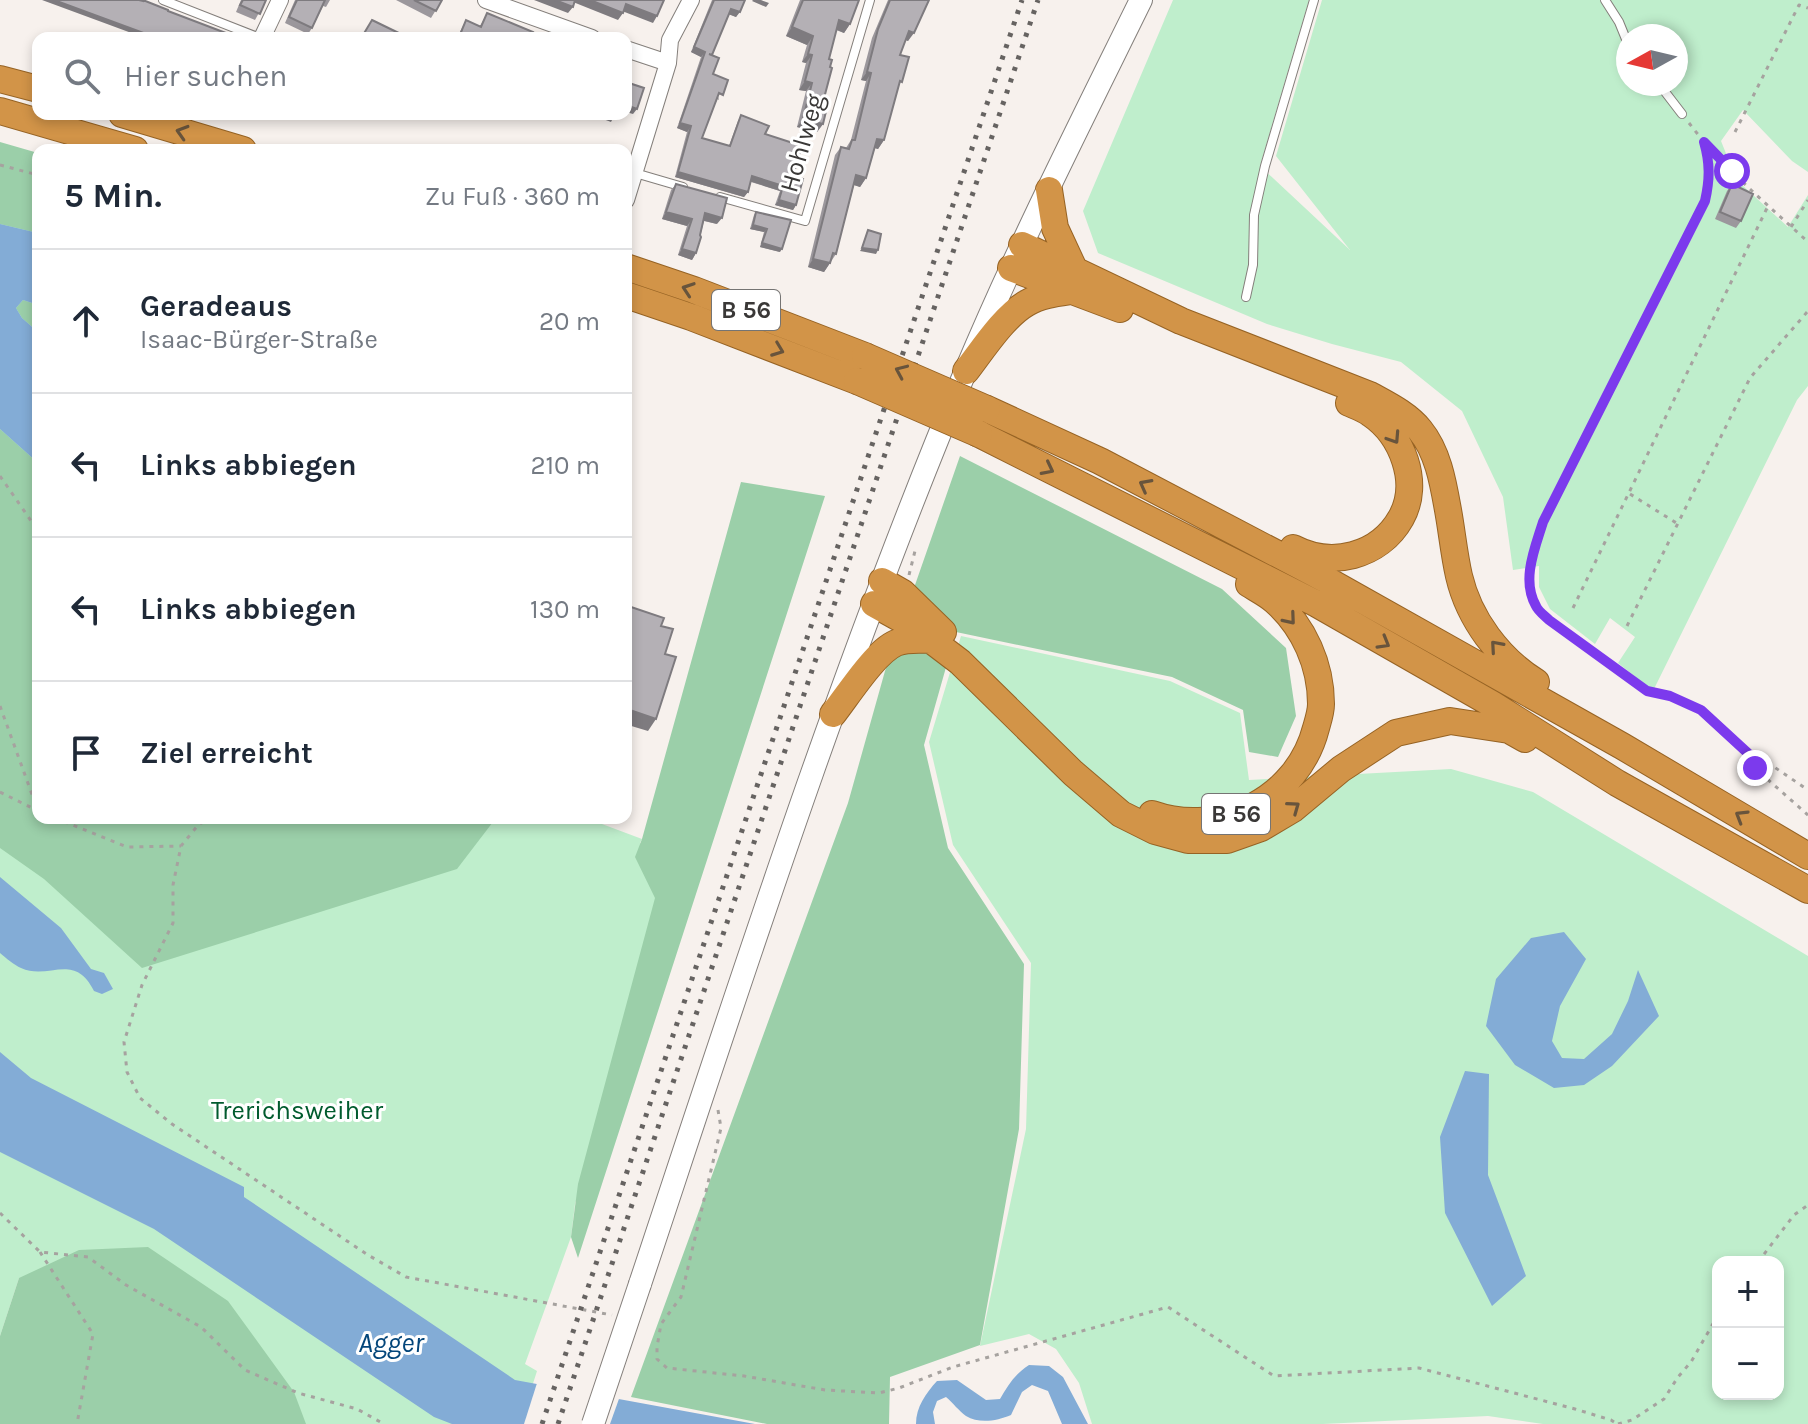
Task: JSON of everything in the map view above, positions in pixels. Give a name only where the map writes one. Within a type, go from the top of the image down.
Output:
[{"type":"highway","points":[[0,79],[32,87]]},
{"type":"highway","points":[[0,111],[114,144]]},
{"type":"highway","points":[[142,120],[223,144]]},
{"type":"highway","points":[[1049,190],[1055,228],[1073,281]]},
{"type":"highway","points":[[1017,256],[1178,330],[1369,412],[1386,426],[1400,446],[1408,470],[1408,494],[1402,517],[1388,536],[1369,550],[1348,557],[1323,559],[1304,554],[1252,527],[1214,521]]},
{"type":"highway","name":"B 56","points":[[632,269],[865,356],[1184,538],[1317,604],[1492,704],[1617,783],[1808,890]]},
{"type":"highway","points":[[966,371],[1007,319],[1027,302],[1073,281],[1370,395],[1397,409],[1420,430],[1436,457],[1444,485],[1459,578],[1491,642],[1521,672],[1590,715],[1622,746]]},
{"type":"highway","name":"B 56","points":[[632,297],[857,381],[1100,461],[1352,594],[1622,746],[1808,856]]},
{"type":"highway","name":"B 56","points":[[878,592],[903,593],[1033,723],[1084,771],[1118,797],[1141,811],[1164,819],[1201,822],[1231,816],[1265,801],[1299,768],[1313,740],[1322,707],[1316,665],[1302,634],[1275,601],[1184,538]]},
{"type":"highway","points":[[878,592],[910,624],[960,662],[1073,773],[1121,814],[1155,831],[1188,840],[1227,840],[1261,828],[1293,809],[1341,769],[1396,733],[1450,721],[1509,730],[1576,768],[1617,783]]},
{"type":"highway","points":[[833,714],[872,662],[886,650],[896,643],[910,640],[934,640]]},
{"type":"main road","points":[[593,1424],[833,714],[878,592],[966,371],[1017,256],[1141,0]]},
{"type":"street","points":[[264,32],[280,0]]},
{"type":"street","points":[[486,0],[575,32]]},
{"type":"street","points":[[632,180],[668,63],[670,40],[691,0]]},
{"type":"street","points":[[632,51],[668,63]]},
{"type":"lane","points":[[163,0],[246,32]]},
{"type":"lane","name":"Hohlweg","points":[[717,196],[805,221],[870,0]]},
{"type":"lane","points":[[1246,297],[1253,265],[1254,215],[1262,178],[1314,0]]},
{"type":"lane","points":[[1605,0],[1620,24]]},
{"type":"lane","points":[[1668,96],[1682,114]]},
{"type":"lane","points":[[634,173],[688,188]]},
{"type":"path","points":[[1735,132],[1799,5],[1808,8]]},
{"type":"path","points":[[1682,114],[1704,142],[1808,242]]},
{"type":"path","points":[[1704,142],[1710,180],[1705,201],[1543,522],[1531,560],[1529,586],[1536,606],[1549,620],[1647,691],[1670,696],[1701,710],[1751,756],[1758,756],[1808,790]]},
{"type":"path","points":[[0,165],[32,173]]},
{"type":"path","points":[[1791,227],[1808,200]]},
{"type":"path","points":[[1573,608],[1768,206]]},
{"type":"path","points":[[1627,626],[1750,378],[1808,311]]},
{"type":"path","points":[[0,476],[32,522]]},
{"type":"path","points":[[1630,494],[1678,524]]},
{"type":"path","points":[[0,706],[32,794]]},
{"type":"path","points":[[1751,756],[1749,763],[1808,815]]},
{"type":"path","points":[[0,792],[32,808]]},
{"type":"path","points":[[70,824],[127,847],[181,846]]},
{"type":"path","points":[[199,824],[181,846],[173,885],[173,923],[142,985],[124,1042],[127,1072],[140,1098],[185,1133],[406,1277],[616,1316]]},
{"type":"path","points":[[717,1103],[721,1128],[681,1297],[661,1324],[657,1359],[667,1368],[744,1376],[825,1390],[879,1393],[953,1367],[1168,1307],[1274,1376],[1419,1368],[1618,1424],[1632,1420],[1664,1399],[1712,1325]]},
{"type":"path","points":[[1763,1256],[1794,1215],[1808,1205]]},
{"type":"path","points":[[0,1213],[40,1252],[93,1334],[77,1424]]},
{"type":"path","points":[[40,1252],[88,1257],[126,1285],[201,1327],[245,1370],[298,1393],[357,1409],[384,1424]]},
{"type":"green space","points":[[1173,0],[1309,0],[1260,166],[1350,250],[1276,156],[1322,0],[1808,0],[1808,172],[1792,161],[1743,110],[1721,141],[1731,166],[1729,173],[1788,227],[1808,195],[1808,386],[1797,400],[1653,691],[1618,663],[1635,637],[1610,618],[1595,644],[1550,609],[1539,587],[1539,566],[1513,570],[1503,497],[1462,411],[1401,362],[1267,324],[1098,253],[1083,211]]},
{"type":"green space","points":[[0,142],[32,151],[32,232],[0,224]]},
{"type":"green space","name":"Trerichsweiher","points":[[0,172],[32,180],[32,824],[602,824],[642,839],[640,843],[685,861],[575,1204],[571,1237],[525,1364],[537,1371],[520,1424],[303,1424],[19,1278],[0,1336]]},
{"type":"green space","points":[[23,300],[32,303],[32,327],[22,318],[16,308]]},
{"type":"green space","points":[[0,429],[32,458],[32,824],[491,824],[457,869],[142,968],[44,879],[0,848]]},
{"type":"green space","points":[[960,456],[1222,589],[1286,648],[1296,716],[1278,757],[1249,752],[1243,710],[1172,677],[956,632],[924,745],[948,848],[1024,964],[1019,1129],[980,1345],[890,1377],[889,1424],[767,1424],[631,1397],[848,803],[885,671]]},
{"type":"green space","points":[[741,482],[825,496],[578,1258],[571,1237],[578,1184],[655,898],[635,857]]},
{"type":"green space","points":[[961,636],[1170,681],[1240,713],[1249,780],[1451,769],[1533,792],[1808,956],[1808,1424],[1543,1424],[1488,1416],[1323,1424],[1092,1424],[1079,1383],[1056,1349],[1029,1334],[980,1346],[1026,1129],[1031,963],[953,845],[929,742]]},
{"type":"green space","points":[[148,1247],[228,1301],[294,1392],[306,1424],[0,1424],[0,1336],[19,1278],[79,1250]]},
{"type":"water","points":[[0,224],[32,232],[32,303],[23,300],[16,308],[32,327],[32,458],[0,429]]},
{"type":"water","points":[[0,877],[61,928],[91,969],[104,973],[113,989],[102,994],[94,991],[78,972],[60,969],[31,971],[18,967],[0,953]]},
{"type":"water","points":[[1564,932],[1586,959],[1560,1006],[1552,1041],[1562,1058],[1584,1059],[1612,1034],[1628,1001],[1638,970],[1659,1016],[1612,1066],[1584,1085],[1554,1088],[1515,1065],[1486,1026],[1496,979],[1531,938]]},
{"type":"water","name":"Agger","points":[[0,1052],[31,1078],[244,1187],[244,1197],[515,1380],[755,1424],[452,1424],[434,1417],[154,1229],[0,1152]]},
{"type":"water","points":[[1465,1071],[1489,1074],[1488,1175],[1526,1276],[1492,1306],[1445,1213],[1440,1137]]},
{"type":"water","points":[[1029,1365],[1049,1366],[1063,1377],[1088,1424],[1062,1424],[1048,1391],[1032,1385],[1022,1392],[1011,1415],[1006,1417],[988,1421],[971,1418],[946,1397],[937,1401],[933,1412],[935,1424],[916,1424],[922,1401],[937,1381],[957,1380],[986,1400],[1000,1399],[1012,1380]]},
{"type":"pier","points":[[538,1380],[620,1396],[610,1424],[524,1424]]},
{"type":"building","points":[[54,0],[143,0],[223,32],[141,32]]},
{"type":"building","points":[[243,0],[266,0],[260,14],[240,5]]},
{"type":"building","points":[[297,0],[325,0],[312,28],[289,17]]},
{"type":"building","points":[[414,0],[442,0],[436,11]]},
{"type":"building","points":[[555,0],[575,0],[573,7]]},
{"type":"building","points":[[590,0],[664,0],[657,16],[626,4],[623,13]]},
{"type":"building","points":[[714,0],[745,0],[740,12],[731,9],[712,55],[709,54],[719,58],[713,74],[728,80],[723,95],[719,93],[702,138],[730,146],[741,115],[769,126],[765,134],[802,146],[793,176],[803,179],[796,205],[779,200],[783,186],[752,176],[748,192],[678,172],[691,126],[680,123],[705,52],[694,47]]},
{"type":"building","points":[[803,0],[859,0],[850,24],[839,20],[829,59],[832,60],[832,68],[823,102],[828,103],[823,124],[803,119],[812,83],[805,81],[813,36],[792,27]]},
{"type":"building","points":[[890,0],[929,0],[914,33],[909,31],[900,55],[909,57],[884,140],[877,139],[866,178],[856,175],[836,254],[833,253],[830,263],[813,259],[841,147],[849,149],[852,140],[855,140],[871,73],[867,72],[878,29]]},
{"type":"building","points":[[487,13],[533,32],[461,32],[466,20],[481,27]]},
{"type":"building","points":[[372,20],[397,32],[365,32]]},
{"type":"building","points":[[632,84],[644,88],[637,109],[632,107]]},
{"type":"building","points":[[676,184],[727,198],[722,218],[705,213],[696,253],[682,249],[692,219],[666,212]]},
{"type":"building","points":[[1732,184],[1753,194],[1741,221],[1720,212]]},
{"type":"building","points":[[756,212],[791,220],[782,249],[762,243],[767,229],[753,225]]},
{"type":"building","points":[[868,230],[881,234],[878,250],[862,248]]},
{"type":"building","points":[[632,607],[664,618],[661,626],[673,629],[665,654],[676,657],[656,719],[633,711],[632,715]]},
{"type":"railway","points":[[542,1424],[1022,0]]},
{"type":"railway","points":[[558,1424],[1038,0]]},
{"type":"route","points":[[1732,171],[1704,142],[1710,180],[1705,201],[1543,522],[1531,560],[1529,586],[1536,606],[1549,620],[1647,691],[1670,696],[1701,710],[1751,756],[1749,763],[1755,768]]}]
